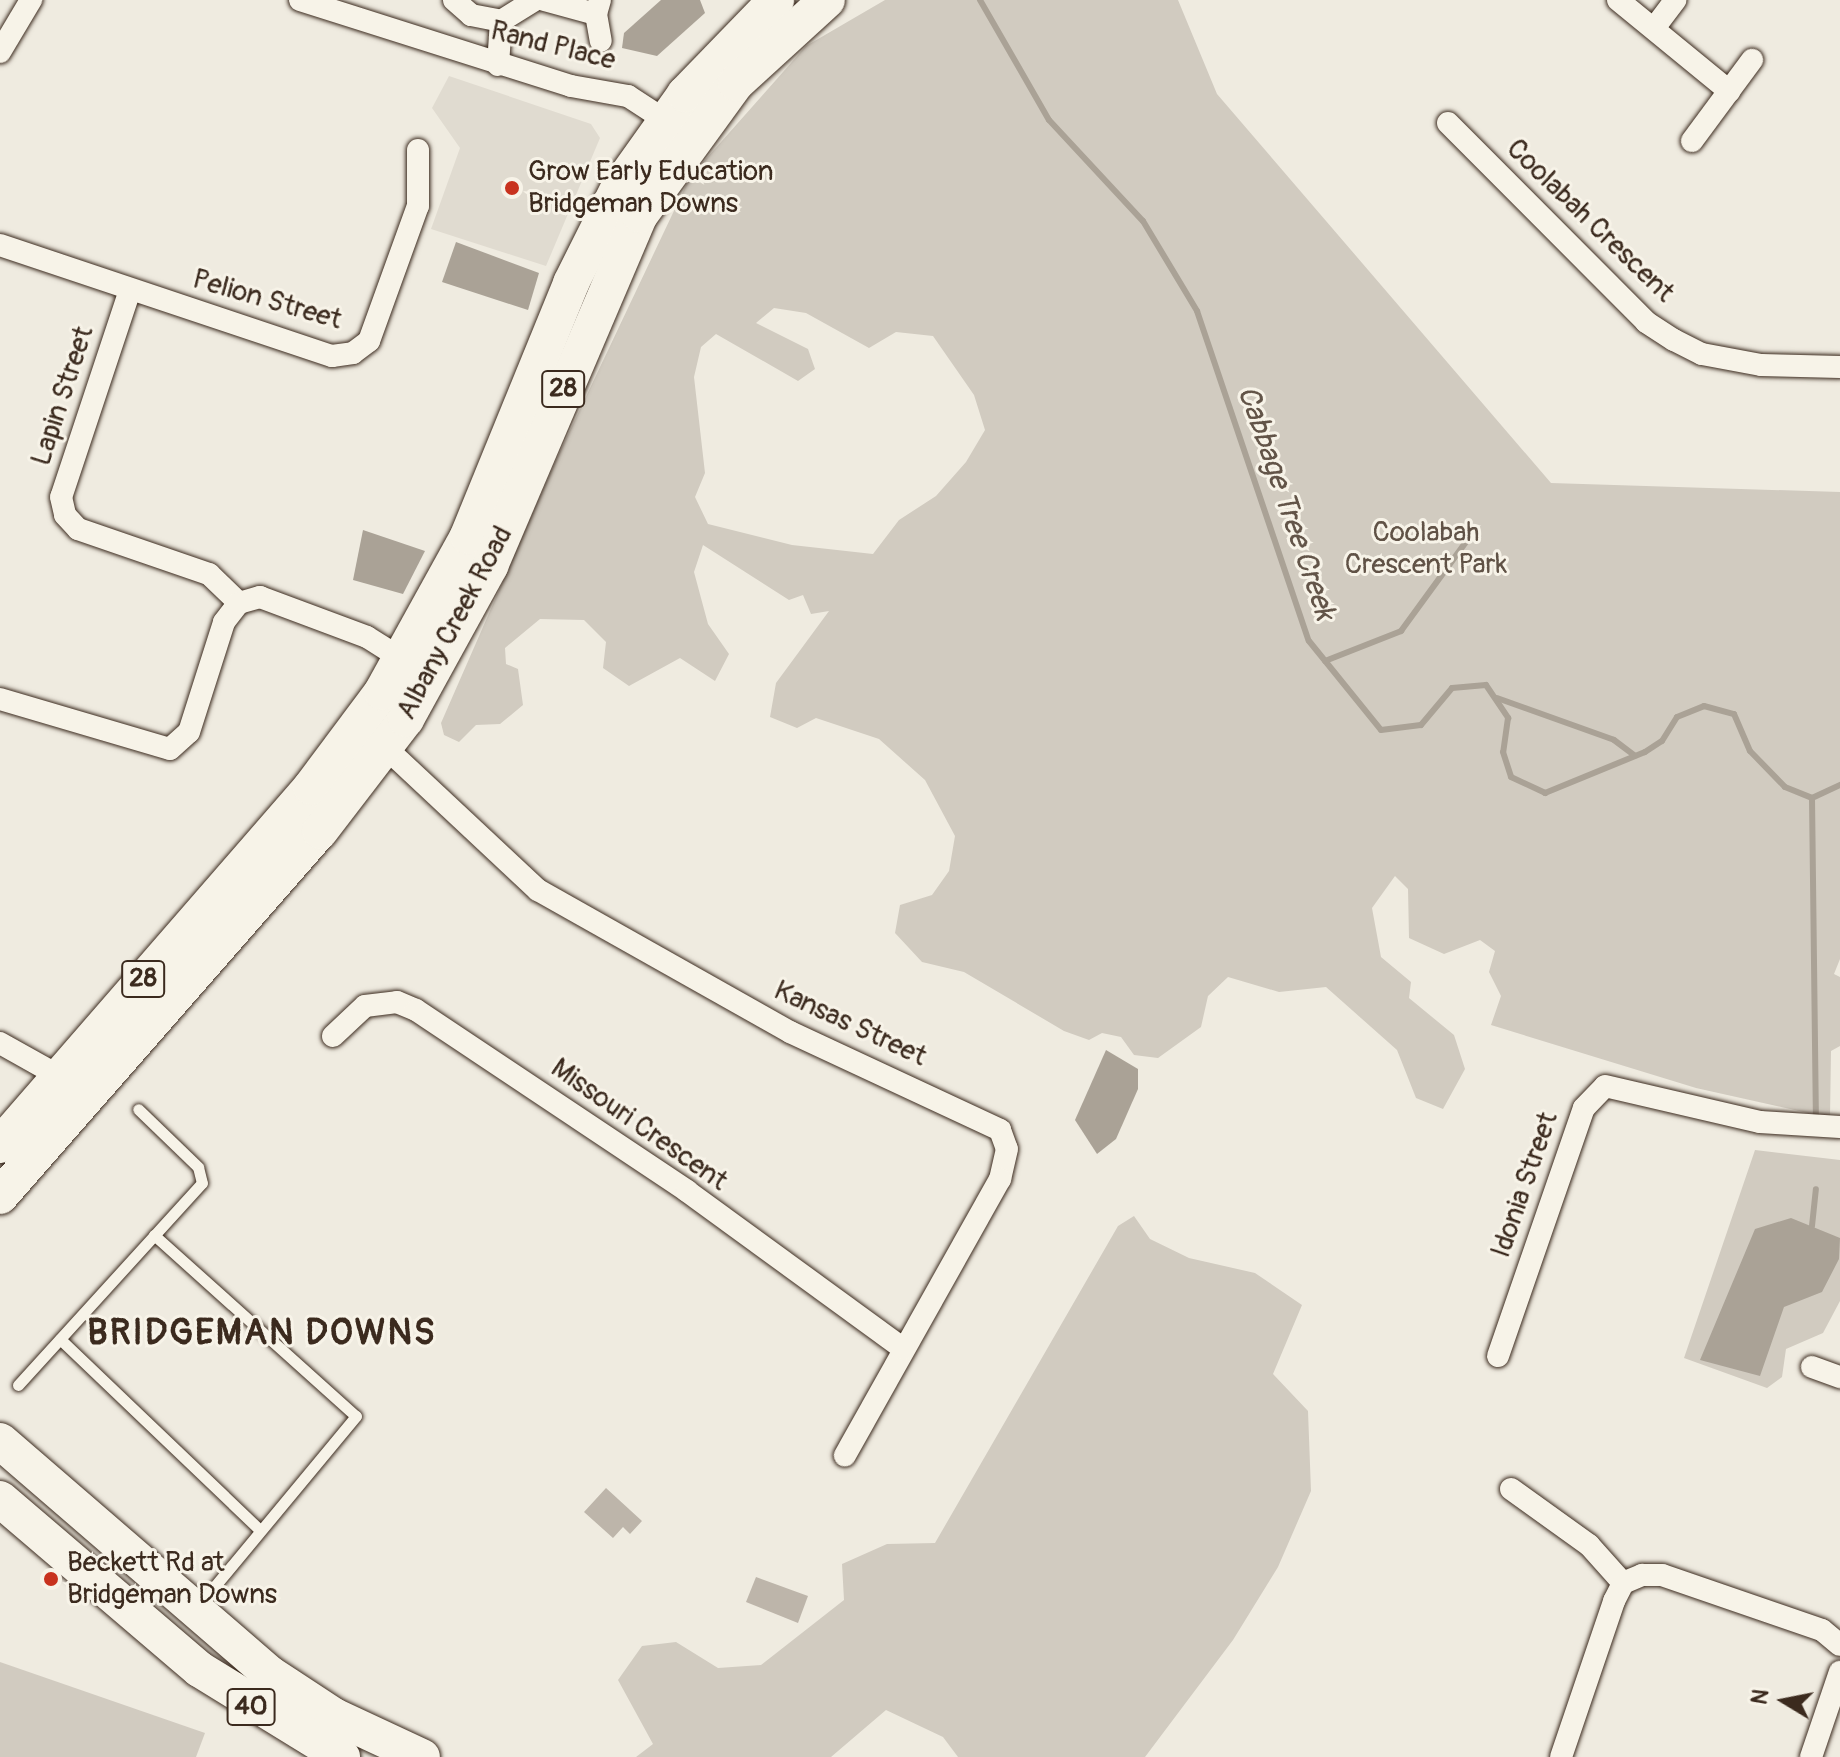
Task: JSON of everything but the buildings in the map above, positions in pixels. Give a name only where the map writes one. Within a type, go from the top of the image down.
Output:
[{"type":"main road","name":"Albany Creek Road","points":[[0,1145],[311,787],[402,659],[468,536],[588,246],[776,0]]},
{"type":"main road","name":"Albany Creek Road","points":[[0,1196],[386,748],[470,608],[624,245],[678,129],[736,83],[827,0]]},
{"type":"main road","name":"40","points":[[0,1441],[302,1696],[422,1757]]},
{"type":"main road","name":"40","points":[[0,1499],[222,1686],[342,1757]]},
{"type":"street","points":[[0,52],[31,0]]},
{"type":"street","name":"Rand Place","points":[[300,0],[498,65],[628,96],[678,129]]},
{"type":"street","points":[[454,0],[471,15],[501,21],[535,0]]},
{"type":"street","points":[[544,0],[598,7],[601,41]]},
{"type":"street","points":[[1618,0],[1655,27],[1729,91]]},
{"type":"street","points":[[1655,27],[1675,0]]},
{"type":"street","points":[[498,65],[501,21]]},
{"type":"street","points":[[1692,141],[1752,60]]},
{"type":"street","name":"Coolabah Crescent","points":[[1448,123],[1646,322],[1674,340],[1702,354],[1761,365],[1840,367]]},
{"type":"street","name":"Pelion Street","points":[[0,245],[332,356],[353,353],[369,341],[418,206],[418,150]]},
{"type":"street","name":"Lapin Street","points":[[130,290],[61,497],[65,515],[78,529],[209,574],[239,603]]},
{"type":"street","points":[[0,699],[170,749],[189,732],[224,622],[239,603],[260,597],[288,606],[402,659]]},
{"type":"street","name":"Kansas Street","points":[[386,748],[538,890],[790,1032],[1000,1130],[1007,1149],[1000,1179],[845,1455]]},
{"type":"street","name":"Missouri Crescent","points":[[333,1036],[365,1006],[397,1002],[416,1010],[687,1191],[904,1349]]},
{"type":"street","points":[[0,1043],[59,1074],[88,1096]]},
{"type":"street","name":"Idonia Street","points":[[1498,1356],[1584,1108],[1605,1086],[1760,1122],[1840,1127]]},
{"type":"street","points":[[1812,1367],[1840,1377]]},
{"type":"street","points":[[1511,1489],[1589,1545],[1623,1583]]},
{"type":"street","points":[[1623,1583],[1662,1575],[1822,1630],[1840,1645]]},
{"type":"street","points":[[1561,1757],[1623,1583]]},
{"type":"street","points":[[1811,1757],[1840,1672]]},
{"type":"lane","points":[[18,1385],[154,1235],[202,1176],[138,1109]]},
{"type":"lane","points":[[154,1235],[355,1412],[351,1426],[259,1529],[196,1609]]},
{"type":"lane","points":[[60,1339],[259,1529]]},
{"type":"shaded area","points":[[661,0],[700,0],[705,13],[657,56],[622,48],[624,33]]},
{"type":"shaded area","name":"Grow Early Education Bridgeman Downs","points":[[449,76],[591,124],[600,138],[546,266],[431,229],[460,148],[432,108]]},
{"type":"shaded area","points":[[456,242],[539,273],[528,310],[442,282]]},
{"type":"shaded area","points":[[363,530],[425,551],[403,594],[353,580]]},
{"type":"shaded area","points":[[1106,1050],[1138,1069],[1138,1089],[1116,1139],[1097,1154],[1075,1120]]},
{"type":"shaded area","points":[[1791,1218],[1840,1238],[1839,1259],[1822,1292],[1784,1307],[1760,1376],[1700,1360],[1755,1229]]},
{"type":"green space","name":"Coolabah Crescent Park","points":[[885,0],[1178,0],[1217,94],[1551,483],[1840,492],[1840,959],[1834,974],[1840,977],[1840,1046],[1831,1051],[1830,1118],[1696,1088],[1491,1025],[1501,996],[1489,972],[1495,951],[1480,940],[1444,954],[1409,938],[1408,889],[1395,876],[1372,908],[1381,957],[1411,982],[1409,998],[1454,1035],[1465,1069],[1443,1109],[1416,1098],[1397,1050],[1326,987],[1279,992],[1228,977],[1208,996],[1201,1027],[1158,1058],[1134,1055],[1121,1037],[1102,1033],[1089,1040],[1064,1031],[964,972],[922,962],[895,933],[900,905],[932,895],[949,871],[955,836],[925,780],[879,739],[816,718],[797,728],[770,717],[776,683],[829,611],[811,614],[803,595],[789,600],[703,545],[694,572],[708,624],[729,654],[715,681],[680,658],[629,686],[603,668],[606,642],[584,620],[540,619],[505,648],[506,664],[518,669],[523,705],[500,724],[476,725],[459,742],[444,735],[441,723],[556,460],[690,177],[806,46]],"holes":[[[774,308],[806,313],[869,348],[896,332],[933,336],[974,395],[985,430],[966,462],[936,496],[899,520],[873,554],[792,545],[708,524],[695,497],[705,473],[694,377],[701,347],[716,334],[798,381],[815,369],[808,349],[756,323]]]},
{"type":"green space","points":[[1755,1150],[1840,1160],[1840,1301],[1823,1333],[1786,1349],[1782,1377],[1767,1388],[1684,1358]]},
{"type":"green space","points":[[1134,1216],[1150,1239],[1189,1258],[1255,1273],[1302,1305],[1273,1374],[1308,1411],[1311,1491],[1278,1567],[1233,1640],[1145,1757],[958,1757],[943,1737],[886,1710],[831,1757],[636,1757],[653,1744],[618,1680],[642,1646],[676,1642],[718,1668],[761,1665],[844,1600],[842,1564],[887,1544],[935,1543],[1118,1226]]},
{"type":"green space","points":[[0,1662],[205,1733],[196,1757],[0,1757]]},
{"type":"waterway","name":"Cabbage Tree Creek","points":[[980,0],[1049,120],[1143,221],[1197,311],[1309,641],[1381,730],[1421,725],[1452,688],[1486,685],[1508,718],[1503,752],[1511,777],[1545,793],[1645,752],[1662,741],[1677,717],[1704,706],[1734,714],[1750,751],[1785,787],[1812,798],[1840,785]]},
{"type":"waterway","points":[[1325,661],[1401,631],[1466,542]]},
{"type":"waterway","points":[[1497,698],[1614,740],[1635,756]]},
{"type":"waterway","points":[[1812,798],[1816,1116]]},
{"type":"waterway","points":[[1812,1226],[1816,1189]]},
{"type":"place","name":"Grow Early Education Bridgeman Downs","points":[[512,188]]},
{"type":"place","name":"Beckett Rd at Bridgeman Downs","points":[[51,1579]]},
{"type":"district","name":"BRIDGEMAN DOWNS","points":[[262,1333]]}]
